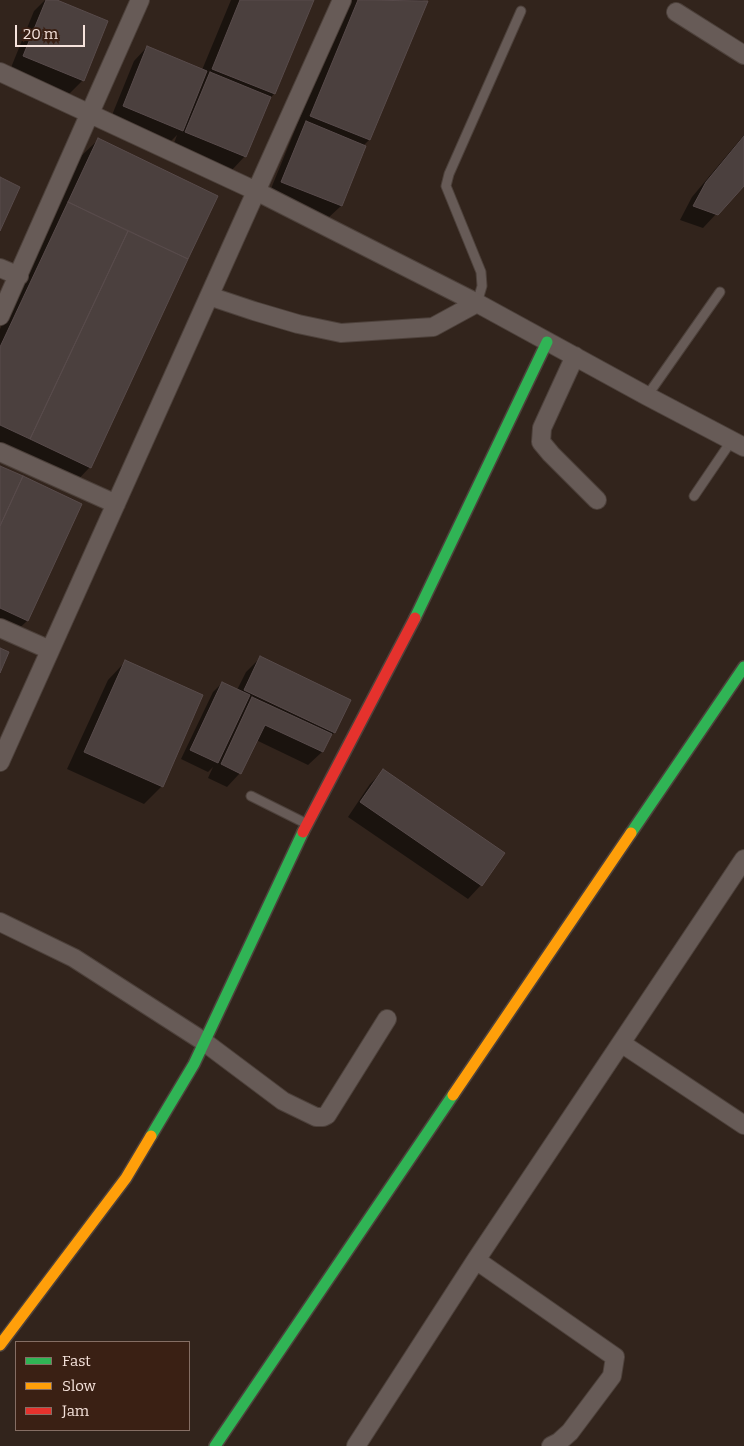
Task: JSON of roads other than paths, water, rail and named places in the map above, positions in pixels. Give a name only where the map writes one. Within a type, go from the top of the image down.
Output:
[{"type":"street","points":[[0,316],[140,0]]},
{"type":"street","points":[[0,762],[342,0]]},
{"type":"street","points":[[676,12],[744,55]]},
{"type":"street","points":[[0,72],[256,191],[477,303],[647,396],[738,443]]},
{"type":"street","points":[[0,268],[19,276]]},
{"type":"street","points":[[209,296],[271,316],[341,333],[433,327],[477,303]]},
{"type":"street","points":[[0,1345],[126,1178],[194,1064],[203,1041],[307,824],[411,626],[547,342]]},
{"type":"street","points":[[575,356],[542,428],[541,442],[597,500]]},
{"type":"street","points":[[0,452],[116,504]]},
{"type":"street","points":[[0,628],[50,650]]},
{"type":"street","points":[[215,1446],[744,667]]},
{"type":"street","points":[[356,1446],[476,1260],[744,859]]},
{"type":"street","points":[[0,922],[74,958],[203,1041],[283,1101],[316,1118],[328,1114],[387,1019]]},
{"type":"street","points":[[620,1043],[744,1125]]},
{"type":"street","points":[[476,1260],[615,1357],[612,1376],[570,1432],[559,1442],[551,1446]]},
{"type":"lane","points":[[477,303],[482,286],[481,272],[446,186],[449,174],[521,11]]},
{"type":"lane","points":[[647,396],[720,292]]},
{"type":"lane","points":[[694,496],[738,443]]},
{"type":"lane","points":[[251,796],[307,824]]}]
